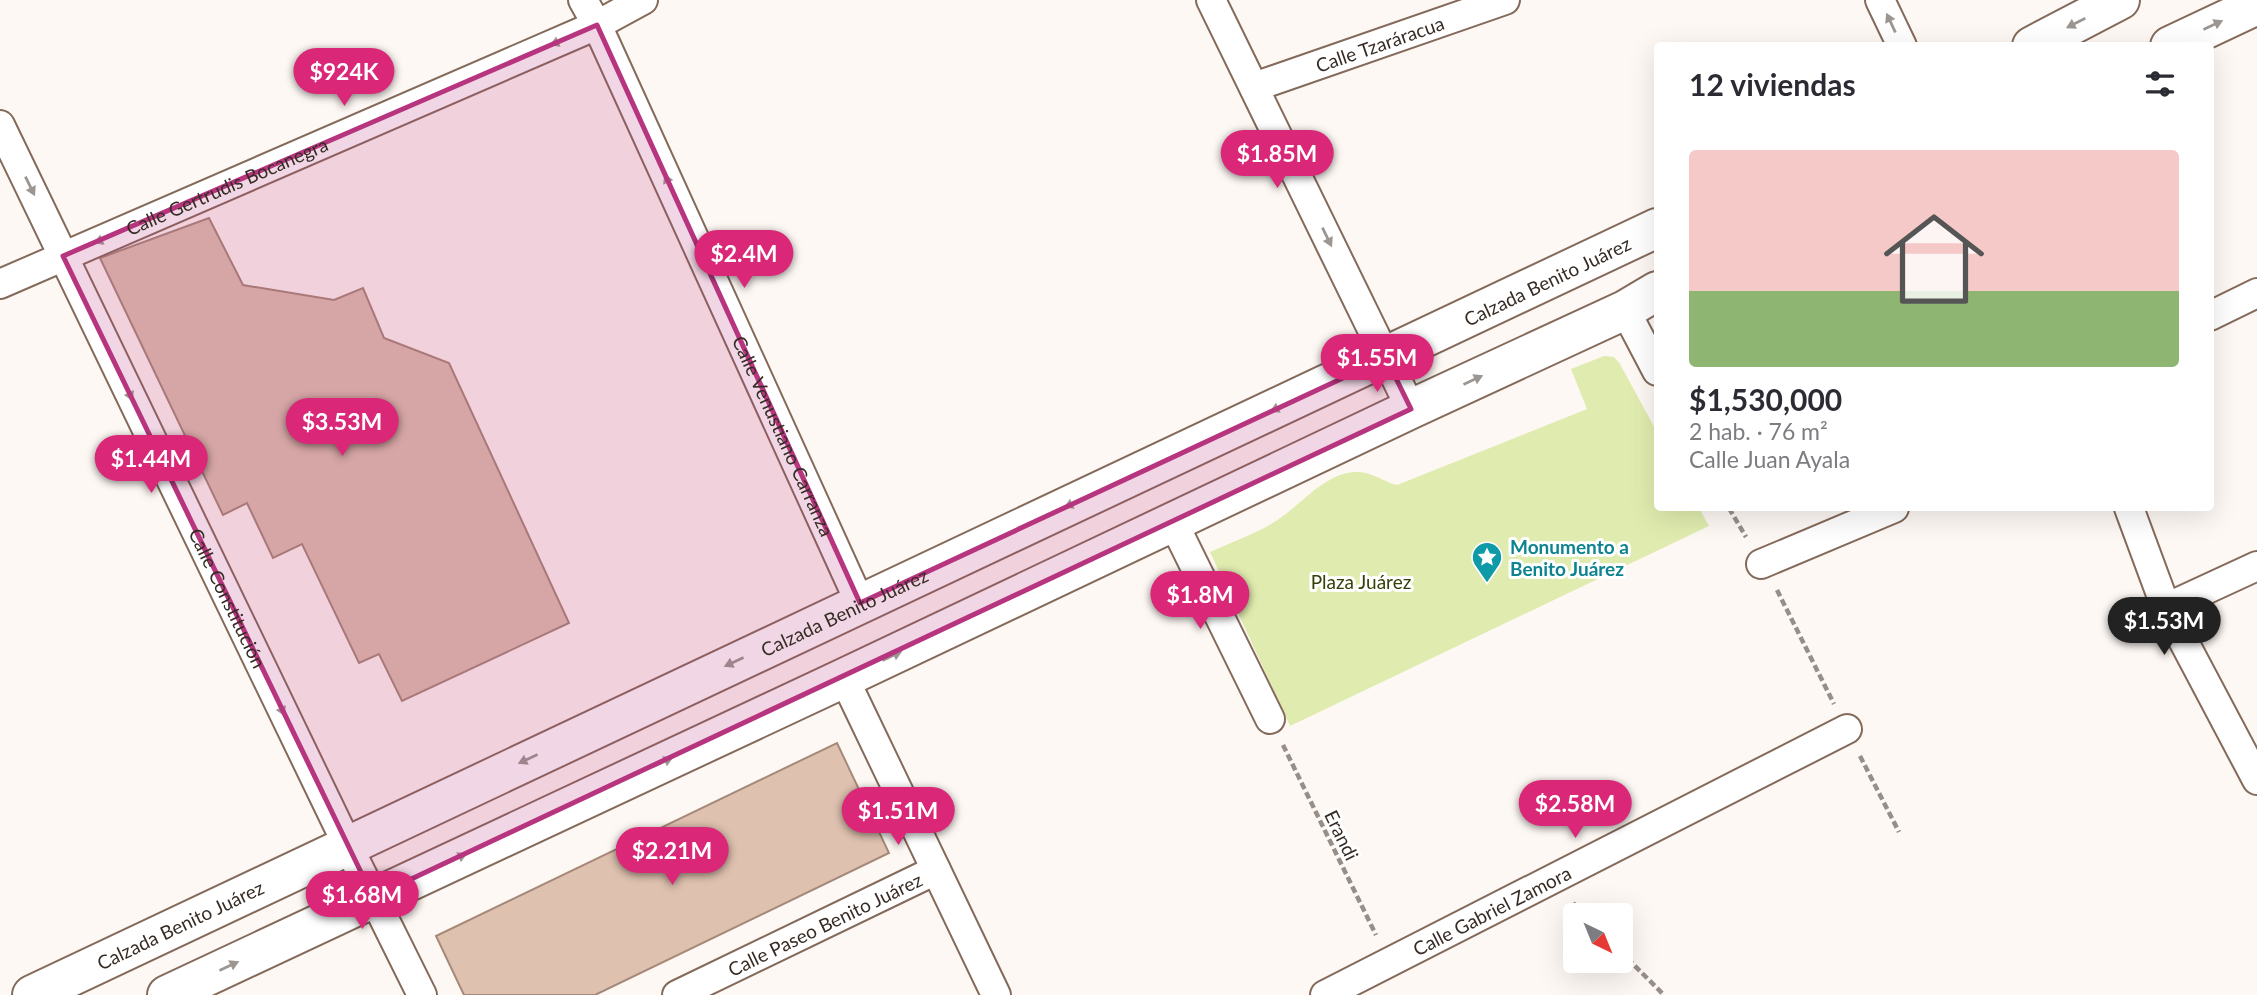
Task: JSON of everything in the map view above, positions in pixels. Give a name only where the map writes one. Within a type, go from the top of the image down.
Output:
[{"type":"main road","points":[[2040,42],[2120,0]]},
{"type":"main road","points":[[2178,42],[2257,5]]},
{"type":"main road","name":"Calzada Benito Juárez","points":[[32,995],[347,844],[1386,358],[1654,229]]},
{"type":"main road","points":[[167,995],[1641,301]]},
{"type":"street","name":"Calle Venustiano Carranza","points":[[583,0],[597,25],[860,603]]},
{"type":"street","name":"Calle Gertrudis Bocanegra","points":[[0,284],[597,25],[643,0]]},
{"type":"street","points":[[1211,0],[1411,409]]},
{"type":"street","name":"Calle Tzaráracua","points":[[1254,87],[1505,0]]},
{"type":"street","points":[[1880,0],[1900,42]]},
{"type":"street","name":"Calle Constitución","points":[[0,125],[422,995]]},
{"type":"street","points":[[2214,314],[2257,293]]},
{"type":"street","points":[[1641,301],[1654,358]]},
{"type":"street","points":[[1761,564],[1887,511]]},
{"type":"street","points":[[2130,511],[2166,608],[2257,780]]},
{"type":"street","points":[[1173,522],[1270,719]]},
{"type":"street","points":[[2166,608],[2257,566]]},
{"type":"street","points":[[844,678],[996,995]]},
{"type":"street","name":"Calle Gabriel Zamora","points":[[1325,995],[1847,729]]},
{"type":"street","name":"Calle Paseo Benito Juárez","points":[[677,995],[936,870]]},
{"type":"path","name":"Erandi","points":[[1270,719],[1389,962]]},
{"type":"path","points":[[1633,964],[1664,995]]},
{"type":"highlighted area","points":[[597,25],[860,603],[1386,358],[1411,409],[373,897],[63,256]]},
{"type":"green space","name":"Plaza Juárez","points":[[1604,356],[1614,357],[1654,426],[1654,511],[1701,511],[1709,526],[1290,726],[1210,552],[1275,522],[1317,488],[1346,473],[1362,472],[1397,485],[1587,409],[1571,369]]},
{"type":"building","points":[[209,218],[243,285],[334,300],[363,288],[384,338],[449,363],[569,623],[402,701],[379,654],[359,663],[302,544],[273,558],[247,503],[223,515],[100,258]]},
{"type":"building","points":[[837,743],[889,853],[595,995],[464,995],[436,936]]},
{"type":"place","name":"Monumento a Benito Juárez","points":[[1487,584]]}]
